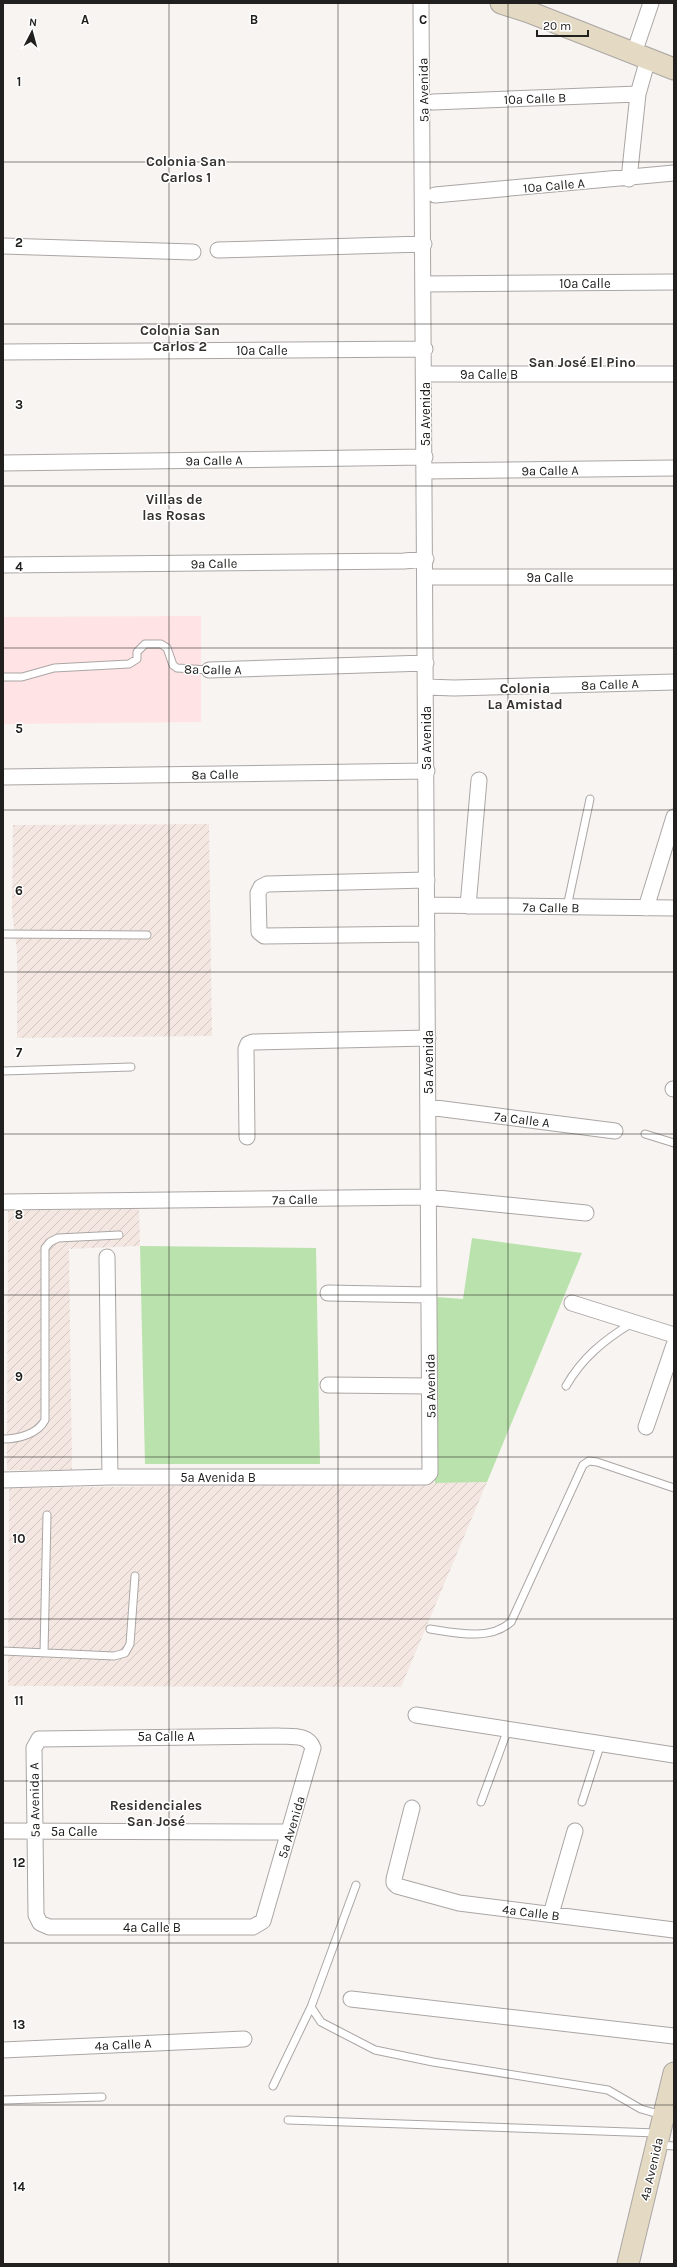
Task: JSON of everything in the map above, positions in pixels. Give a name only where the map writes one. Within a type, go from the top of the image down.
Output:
[{"type":"street","name":"5a Avenida","points":[[421,3],[425,349],[428,1038],[427,1197],[430,1473]]},
{"type":"street","points":[[501,3],[530,7],[674,69]]},
{"type":"street","points":[[629,179],[641,56],[651,3]]},
{"type":"street","name":"10a Calle B","points":[[433,102],[638,94]]},
{"type":"street","name":"10a Calle A","points":[[434,195],[629,179],[674,173]]},
{"type":"street","points":[[218,250],[424,244]]},
{"type":"street","points":[[3,246],[193,252]]},
{"type":"street","name":"10a Calle","points":[[424,284],[674,282]]},
{"type":"street","name":"10a Calle","points":[[3,352],[425,349]]},
{"type":"street","name":"9a Calle B","points":[[425,374],[674,374]]},
{"type":"street","name":"9a Calle A","points":[[3,463],[425,464],[674,468]]},
{"type":"street","name":"9a Calle","points":[[3,565],[404,561],[426,559]]},
{"type":"street","name":"9a Calle","points":[[426,577],[674,577]]},
{"type":"street","name":"8a Calle A","points":[[209,670],[426,663]]},
{"type":"street","name":"8a Calle A","points":[[426,687],[454,688],[674,682]]},
{"type":"street","name":"8a Calle","points":[[3,777],[427,772]]},
{"type":"street","points":[[468,906],[479,780]]},
{"type":"street","points":[[646,908],[674,817]]},
{"type":"street","points":[[427,880],[267,884],[261,887],[258,893],[259,932],[264,936],[427,934]]},
{"type":"street","name":"7a Calle B","points":[[427,905],[674,908]]},
{"type":"street","points":[[247,1137],[246,1049],[248,1044],[253,1042],[428,1038]]},
{"type":"street","name":"7a Calle A","points":[[428,1107],[615,1131]]},
{"type":"street","name":"7a Calle","points":[[3,1202],[427,1197],[586,1213]]},
{"type":"street","points":[[108,1257],[110,1477]]},
{"type":"street","points":[[328,1293],[429,1295]]},
{"type":"street","points":[[572,1303],[674,1335]]},
{"type":"street","points":[[646,1427],[674,1345]]},
{"type":"street","points":[[328,1385],[430,1386]]},
{"type":"street","name":"5a Avenida B","points":[[3,1480],[110,1477],[426,1477],[430,1473]]},
{"type":"street","points":[[416,1714],[674,1755]]},
{"type":"street","name":"5a Calle A","points":[[34,1748],[39,1738],[48,1737],[304,1737]]},
{"type":"street","name":"5a Avenida","points":[[263,1921],[312,1757],[313,1748],[311,1742],[304,1737]]},
{"type":"street","name":"5a Avenida A","points":[[34,1748],[36,1915],[40,1923]]},
{"type":"street","name":"4a Calle B","points":[[412,1808],[394,1879],[394,1883],[398,1886],[459,1903],[674,1930]]},
{"type":"street","name":"5a Calle","points":[[3,1831],[289,1832]]},
{"type":"street","points":[[551,1914],[575,1831]]},
{"type":"street","name":"4a Calle B","points":[[40,1923],[49,1927],[253,1927],[263,1921]]},
{"type":"street","points":[[351,1999],[674,2036]]},
{"type":"street","name":"4a Calle A","points":[[3,2050],[244,2039]]},
{"type":"street","name":"4a Avenida","points":[[628,2264],[664,2135],[674,2074]]},
{"type":"lane","name":"8a Calle A","points":[[3,677],[22,677],[54,668],[129,664],[137,659],[137,652],[145,644],[161,644],[167,648],[173,665],[177,668],[209,670]]},
{"type":"lane","points":[[567,907],[590,799]]},
{"type":"lane","points":[[3,934],[147,935]]},
{"type":"lane","points":[[3,1071],[131,1067]]},
{"type":"lane","points":[[645,1134],[674,1143]]},
{"type":"lane","points":[[3,1439],[12,1439],[34,1432],[42,1428],[45,1420],[45,1248],[50,1242],[58,1238],[119,1235]]},
{"type":"lane","points":[[566,1386],[577,1368],[593,1350],[634,1322]]},
{"type":"lane","points":[[430,1629],[484,1635],[504,1628],[511,1622],[583,1465],[589,1461],[597,1462],[674,1488]]},
{"type":"lane","points":[[44,1653],[47,1515]]},
{"type":"lane","points":[[3,1651],[114,1656],[125,1653],[130,1644],[135,1576]]},
{"type":"lane","points":[[481,1802],[508,1729]]},
{"type":"lane","points":[[582,1802],[601,1743]]},
{"type":"lane","points":[[273,2086],[312,2008],[356,1885]]},
{"type":"lane","points":[[312,2008],[321,2022],[375,2050],[434,2062],[608,2090],[641,2109],[664,2135]]},
{"type":"lane","points":[[3,2100],[102,2097]]},
{"type":"lane","points":[[288,2120],[664,2135]]},
{"type":"shaded area","points":[[201,616],[201,722],[3,724],[3,617]]},
{"type":"shaded area","points":[[209,824],[212,1036],[17,1038],[17,950],[12,912],[13,825]]},
{"type":"shaded area","points":[[139,1207],[140,1246],[69,1249],[72,1470],[7,1470],[8,1211]]},
{"type":"shaded area","points":[[487,1482],[401,1687],[8,1686],[9,1488]]},
{"type":"green space","points":[[472,1238],[582,1253],[487,1482],[435,1483],[436,1297],[463,1299]]},
{"type":"green space","points":[[140,1246],[316,1248],[320,1464],[145,1464]]},
{"type":"district","name":"Colonia San Carlos 1","points":[[186,170]]},
{"type":"district","name":"Colonia San Carlos 2","points":[[180,338]]},
{"type":"district","name":"San José El Pino","points":[[582,362]]},
{"type":"district","name":"Villas de las Rosas","points":[[174,508]]},
{"type":"district","name":"Colonia La Amistad","points":[[525,696]]},
{"type":"district","name":"Residenciales San José","points":[[156,1814]]}]
